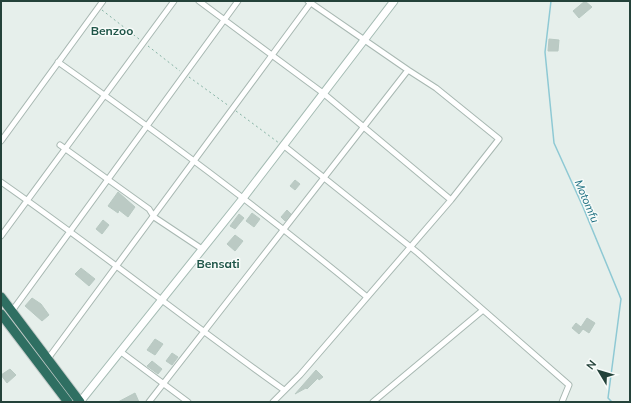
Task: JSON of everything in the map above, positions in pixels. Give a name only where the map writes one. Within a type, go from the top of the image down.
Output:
[{"type":"highway","points":[[1,297],[80,402]]},
{"type":"highway","points":[[1,314],[68,402]]},
{"type":"street","points":[[1,141],[103,1]]},
{"type":"street","points":[[1,236],[28,201],[62,147],[174,1]]},
{"type":"street","points":[[199,1],[323,93],[451,200]]},
{"type":"street","points":[[12,311],[109,180],[238,1]]},
{"type":"street","points":[[80,402],[244,197],[394,1]]},
{"type":"street","points":[[47,360],[195,162],[310,2],[363,40],[436,88],[499,139],[451,200],[300,375],[273,402]]},
{"type":"street","points":[[58,62],[244,197],[367,297]]},
{"type":"street","points":[[149,402],[408,70]]},
{"type":"street","points":[[283,145],[409,247],[568,385],[562,402]]},
{"type":"street","points":[[62,147],[149,209],[154,217],[202,249]]},
{"type":"street","points":[[1,182],[162,300],[203,333],[284,390]]},
{"type":"street","points":[[373,402],[483,310]]},
{"type":"street","points":[[121,352],[188,402]]},
{"type":"path","points":[[99,7],[142,42],[283,145]]},
{"type":"building","points":[[585,1],[592,7],[579,18],[573,11]]},
{"type":"building","points":[[549,39],[559,40],[558,51],[548,51]]},
{"type":"building","points":[[295,180],[300,184],[295,190],[290,186]]},
{"type":"building","points":[[118,192],[135,207],[128,217],[119,210],[118,213],[108,206]]},
{"type":"building","points":[[287,210],[291,214],[285,221],[281,217]]},
{"type":"building","points":[[252,213],[260,219],[254,227],[246,221]]},
{"type":"building","points":[[239,214],[244,218],[235,229],[230,226]]},
{"type":"building","points":[[103,220],[109,225],[102,234],[96,229]]},
{"type":"building","points":[[235,235],[243,241],[235,251],[227,244]]},
{"type":"building","points":[[81,268],[95,279],[89,286],[75,274]]},
{"type":"building","points":[[32,298],[41,304],[49,315],[42,321],[25,306]]},
{"type":"building","points":[[587,318],[595,323],[589,333],[583,329],[579,334],[572,328],[576,323],[581,327]]},
{"type":"building","points":[[155,339],[163,344],[155,355],[147,350]]},
{"type":"building","points":[[172,353],[178,357],[172,365],[166,361]]},
{"type":"building","points":[[152,361],[162,369],[158,374],[147,366]]},
{"type":"building","points":[[10,369],[16,375],[7,383],[1,375]]},
{"type":"building","points":[[316,370],[323,377],[319,380],[318,378],[307,389],[306,388],[295,394]]},
{"type":"building","points":[[135,393],[139,402],[118,402]]},
{"type":"waterway","name":"Motomfu","points":[[551,1],[545,52],[554,143],[583,207],[621,299],[608,398],[612,402]]},
{"type":"district","name":"Benzoo","points":[[112,30]]},
{"type":"district","name":"Bensati","points":[[218,263]]}]
